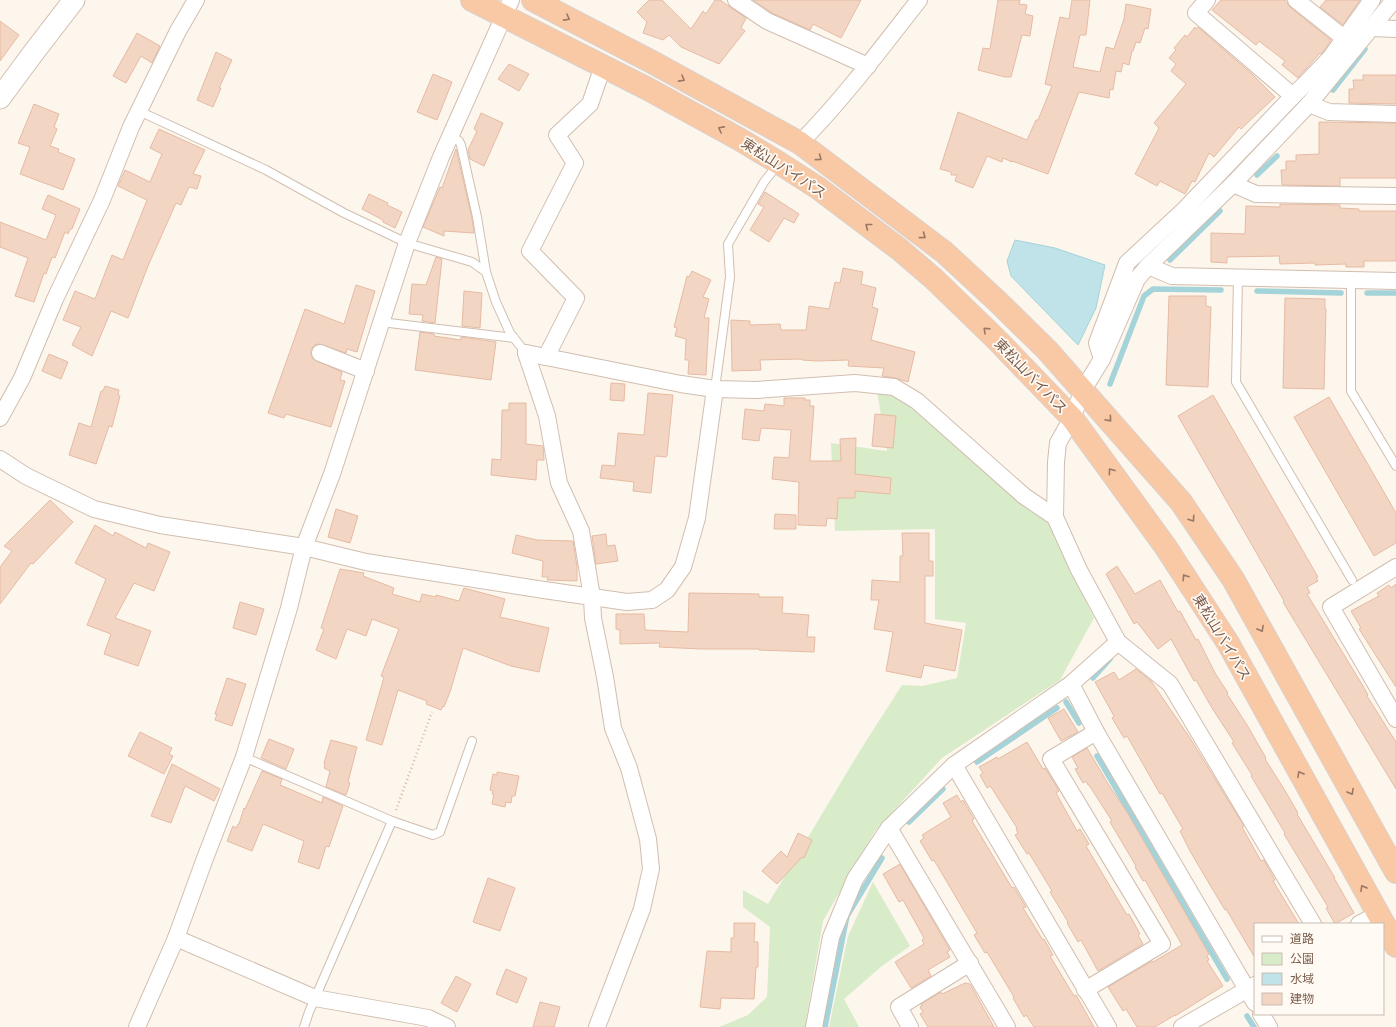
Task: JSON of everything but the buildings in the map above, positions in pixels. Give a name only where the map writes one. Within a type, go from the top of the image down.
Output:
[{"type":"highway","name":"東松山バイパス","points":[[472,0],[507,8],[603,66],[739,139],[818,188],[899,249],[934,279],[997,340],[1072,418],[1165,546],[1228,643],[1383,923]]},
{"type":"highway","name":"東松山バイパス","points":[[533,0],[652,62],[800,143],[944,252],[1047,350],[1181,502],[1233,579],[1396,872]]},
{"type":"highway","name":"東松山バイパス","points":[[1384,925],[1396,946]]},
{"type":"street","points":[[0,98],[74,0]]},
{"type":"street","points":[[0,418],[22,378],[55,299],[102,200],[139,111],[178,31],[196,0]]},
{"type":"street","points":[[736,0],[767,20],[868,66]]},
{"type":"street","points":[[800,143],[830,112],[919,0]]},
{"type":"street","points":[[1207,0],[1196,13],[1293,96]]},
{"type":"street","points":[[1296,0],[1344,38]]},
{"type":"street","points":[[1102,359],[1097,343],[1127,264],[1185,209],[1310,80],[1330,57],[1372,0]]},
{"type":"street","points":[[1312,923],[1170,684],[1118,642],[1079,570],[1055,517],[1056,462],[1058,443],[1072,418],[1083,390],[1102,359],[1137,279],[1148,266],[1233,184],[1309,104],[1394,0]]},
{"type":"street","points":[[137,1027],[176,938],[244,757],[289,608],[304,547],[332,474],[407,243],[451,136],[507,8]]},
{"type":"street","points":[[1371,28],[1396,29]]},
{"type":"street","points":[[546,357],[576,298],[530,252],[575,163],[557,135],[590,104],[603,66]]},
{"type":"street","points":[[1309,104],[1329,112],[1396,114]]},
{"type":"street","points":[[1233,184],[1256,194],[1396,196]]},
{"type":"street","points":[[1148,266],[1172,276],[1396,280]]},
{"type":"street","points":[[320,353],[366,371]]},
{"type":"street","points":[[598,1027],[642,908],[651,869],[648,839],[629,768],[613,728],[605,677],[592,618],[592,597],[581,531],[559,483],[547,416],[526,353],[681,384],[715,389],[756,390],[855,383],[894,387],[917,401],[1024,496],[1055,517]]},
{"type":"street","points":[[0,459],[26,476],[94,509],[160,525],[304,547],[366,562],[592,597],[627,602],[652,600],[667,590],[684,567],[697,518],[715,389]]},
{"type":"street","points":[[1396,567],[1331,607],[1396,719]]},
{"type":"street","points":[[814,1027],[831,937],[855,879],[889,828],[954,765],[1071,684],[1118,642]]},
{"type":"street","points":[[1071,684],[1096,732],[1252,993],[1182,1027]]},
{"type":"street","points":[[1086,990],[1162,944],[1051,759],[1096,732]]},
{"type":"street","points":[[954,765],[1108,1027]]},
{"type":"street","points":[[889,828],[1008,1027]]},
{"type":"street","points":[[1361,923],[1378,914]]},
{"type":"street","points":[[176,938],[316,998],[428,1018],[447,1027]]},
{"type":"street","points":[[910,1027],[898,1007],[970,963]]},
{"type":"street","points":[[1262,1015],[1269,1027]]},
{"type":"lane","points":[[139,111],[266,170],[344,213],[407,243],[472,262],[486,272]]},
{"type":"lane","points":[[451,136],[459,141],[461,145],[478,217],[486,272],[496,302],[510,332],[526,353]]},
{"type":"lane","points":[[715,389],[730,277],[728,244],[764,182],[779,163]]},
{"type":"lane","points":[[1238,277],[1236,382],[1352,580]]},
{"type":"lane","points":[[1351,279],[1351,391],[1396,466]]},
{"type":"lane","points":[[381,322],[514,338]]},
{"type":"lane","points":[[244,757],[392,821],[433,835],[440,832],[472,740]]},
{"type":"lane","points":[[304,1027],[392,821]]},
{"type":"path","points":[[392,821],[432,712]]},
{"type":"green space","points":[[877,391],[892,392],[1040,516],[1053,524],[1064,557],[1094,618],[1060,680],[942,758],[875,831],[823,921],[805,1027],[719,1027],[748,1015],[767,997],[770,927],[743,907],[743,890],[768,904],[861,749],[902,685],[922,686],[957,678],[966,623],[935,619],[935,529],[835,531],[831,443],[887,451]]},
{"type":"green space","points":[[873,882],[910,946],[882,966],[844,999],[859,1027],[829,1027],[848,936]]},
{"type":"water","points":[[1015,240],[1055,248],[1105,265],[1096,308],[1078,345],[1011,276],[1007,261]]},
{"type":"waterway","points":[[1333,90],[1365,49]]},
{"type":"waterway","points":[[1257,175],[1277,156]]},
{"type":"waterway","points":[[1170,260],[1220,211]]},
{"type":"waterway","points":[[1110,384],[1144,296],[1153,289],[1221,290]]},
{"type":"waterway","points":[[1257,291],[1341,293]]},
{"type":"waterway","points":[[1367,293],[1396,293]]},
{"type":"waterway","points":[[1093,678],[1110,659]]},
{"type":"waterway","points":[[1066,702],[1079,723]]},
{"type":"waterway","points":[[977,762],[1057,708]]},
{"type":"waterway","points":[[1097,756],[1227,979]]},
{"type":"waterway","points":[[909,822],[943,789]]},
{"type":"waterway","points":[[825,1027],[847,916],[882,858]]},
{"type":"waterway","points":[[1247,1016],[1254,1027]]}]
